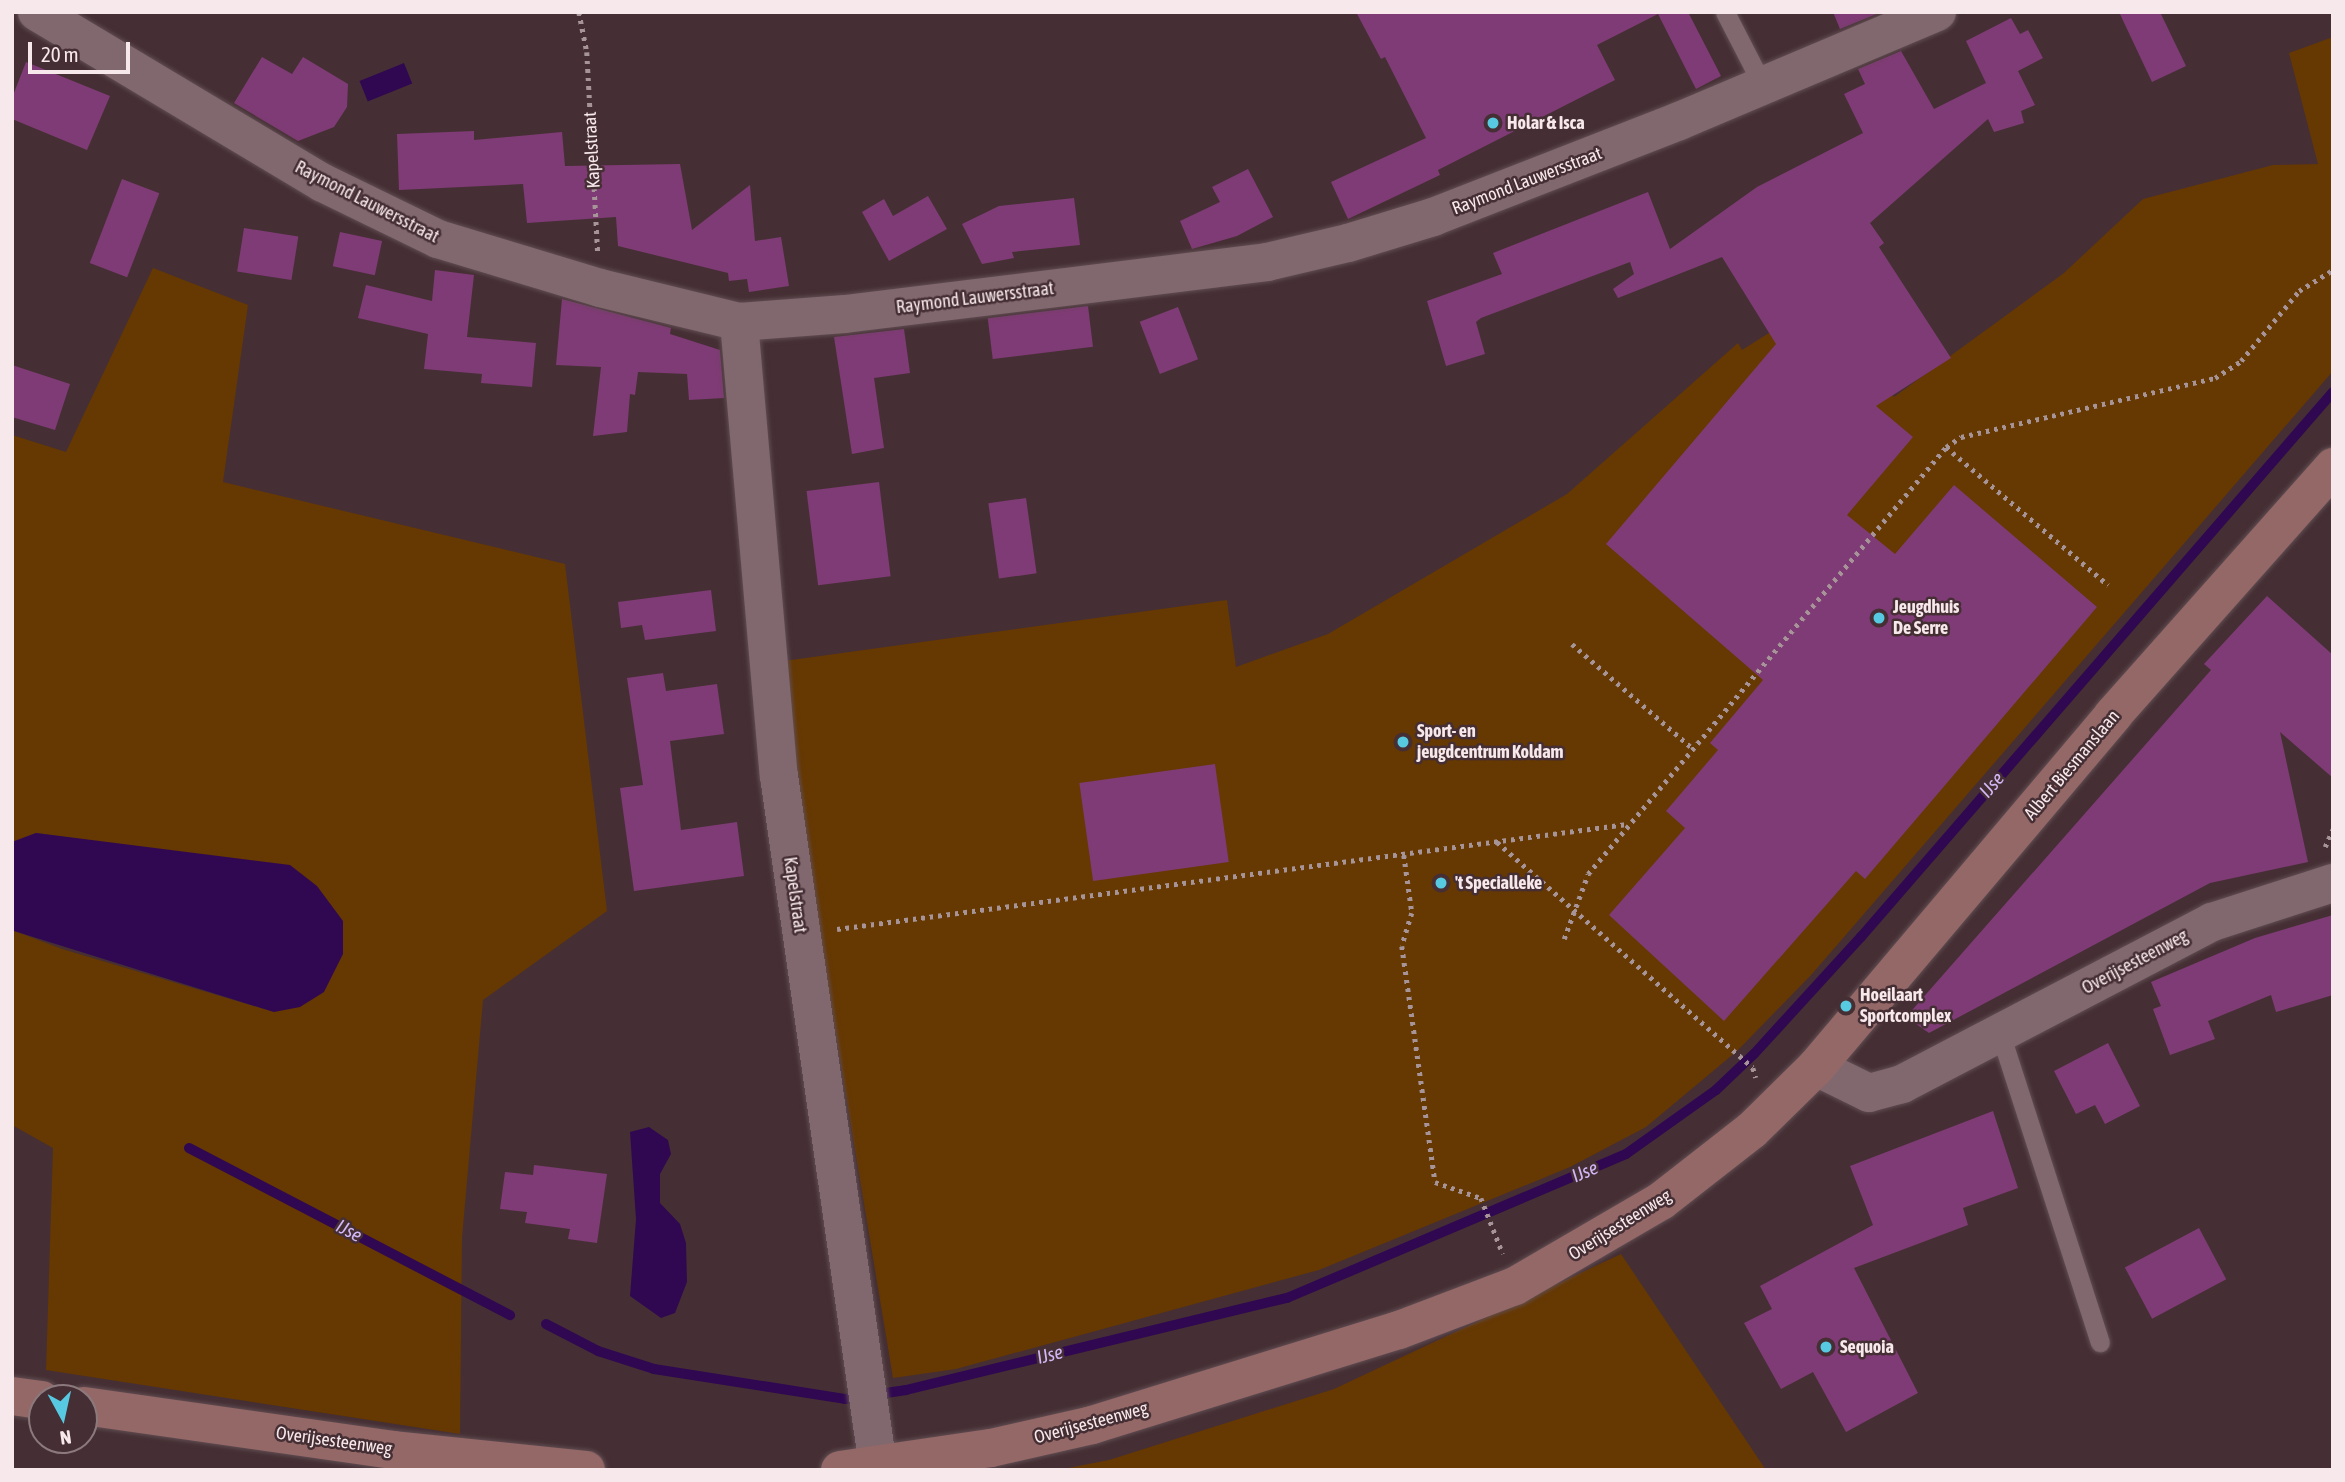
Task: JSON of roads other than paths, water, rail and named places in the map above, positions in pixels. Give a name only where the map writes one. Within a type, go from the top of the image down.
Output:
[{"type":"main road","name":"Albert Biesmanslaan","points":[[1816,1067],[2113,715],[2333,467]]},
{"type":"main road","name":"Overijsesteenweg","points":[[840,1470],[878,1466],[1092,1425],[1399,1330],[1515,1286],[1661,1201],[1752,1130],[1816,1067]]},
{"type":"main road","name":"Overijsesteenweg","points":[[98,1408],[394,1450],[586,1470]]},
{"type":"street","name":"Raymond Lauwersstraat","points":[[37,12],[377,212],[438,239],[600,288],[739,322],[845,314],[1281,259],[1433,217],[1763,86],[1937,12]]},
{"type":"street","name":"Kapelstraat","points":[[739,322],[779,776],[878,1466]]},
{"type":"street","name":"Overijsesteenweg","points":[[1816,1067],[1869,1093],[1902,1084],[2211,922],[2333,883]]},
{"type":"lane","points":[[1725,12],[1763,86]]},
{"type":"lane","points":[[2000,1033],[2100,1342]]},
{"type":"waterway","name":"IJse","points":[[546,1324],[598,1351],[654,1369],[845,1399],[906,1390],[1287,1298],[1626,1154],[1716,1090],[1754,1054],[1861,937],[2333,392]]},
{"type":"waterway","name":"IJse","points":[[189,1148],[510,1315]]},
{"type":"place","name":"Holar & Isca","points":[[1493,123]]},
{"type":"place","name":"Jeugdhuis De Serre","points":[[1879,618]]},
{"type":"place","name":"Sport- en jeugdcentrum Koldam","points":[[1403,742]]},
{"type":"place","name":"'t Specialleke","points":[[1441,883]]},
{"type":"place","name":"Hoeilaart Sportcomplex","points":[[1846,1006]]},
{"type":"place","name":"Sequoia","points":[[1826,1347]]}]
